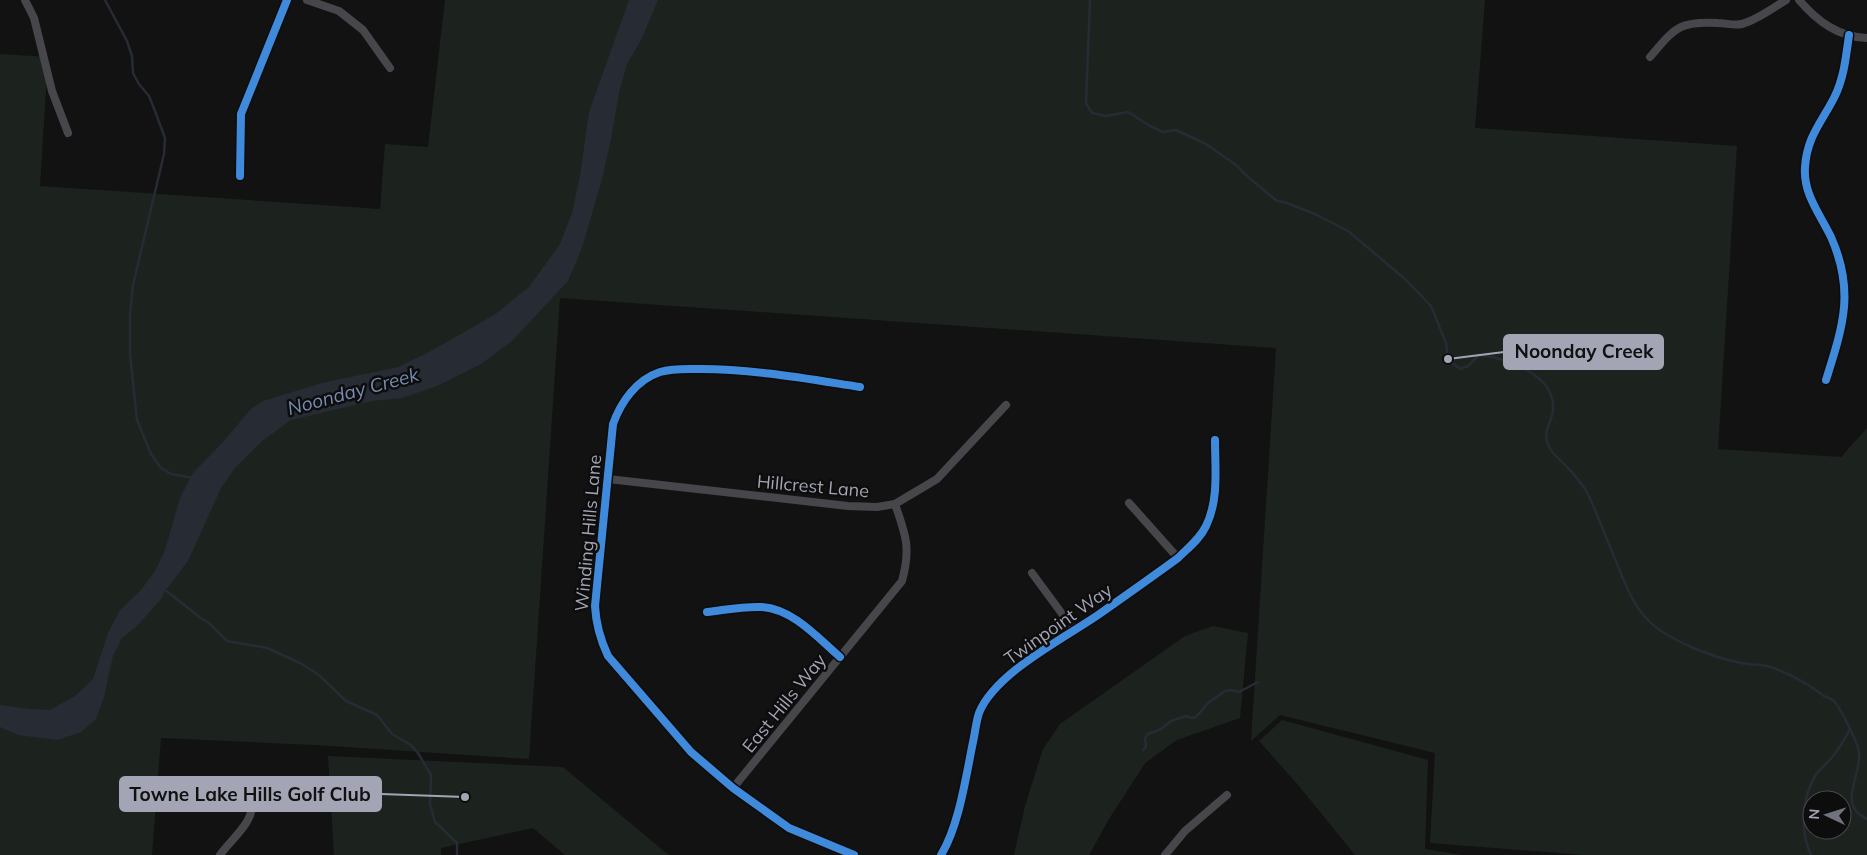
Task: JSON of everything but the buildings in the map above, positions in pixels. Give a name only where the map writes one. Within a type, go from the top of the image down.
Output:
[{"type":"street","points":[[25,0],[34,18],[52,91],[68,134]]},
{"type":"street","points":[[240,176],[241,114],[287,0]]},
{"type":"street","points":[[307,0],[339,11],[363,30],[390,68]]},
{"type":"street","points":[[1650,57],[1667,38],[1683,25],[1704,23],[1743,24],[1786,0]]},
{"type":"street","points":[[1799,0],[1821,23],[1849,36],[1867,38]]},
{"type":"street","points":[[1826,380],[1842,324],[1845,302],[1843,270],[1831,237],[1809,194],[1805,182],[1805,167],[1812,134],[1834,97],[1844,73],[1849,36]]},
{"type":"street","name":"Winding Hills Lane","points":[[854,855],[789,828],[733,788],[691,752],[613,662],[599,637],[595,606],[613,424],[618,410],[632,390],[645,379],[659,372],[675,369],[721,369],[801,377],[860,388]]},
{"type":"street","name":"Hillcrest Lane","points":[[608,479],[848,506],[877,507],[895,504],[937,478],[1006,405]]},
{"type":"street","name":"Twinpoint Way","points":[[941,855],[952,829],[964,786],[979,713],[997,686],[1026,663],[1178,558],[1200,536],[1210,517],[1215,479],[1216,440]]},
{"type":"street","points":[[1129,503],[1178,558]]},
{"type":"street","name":"East Hills Way","points":[[733,788],[902,581],[907,542],[895,504]]},
{"type":"street","points":[[1032,573],[1074,630]]},
{"type":"street","points":[[707,612],[762,607],[773,609],[794,618],[840,657]]},
{"type":"street","points":[[1165,855],[1186,831],[1227,795]]},
{"type":"street","points":[[220,855],[250,817],[254,808],[253,799]]},
{"type":"shaded area","points":[[445,0],[1485,0],[1475,128],[1737,146],[1718,449],[1841,457],[1867,428],[1867,855],[1584,855],[1430,843],[1435,753],[1280,715],[1251,741],[1276,348],[560,298],[529,759],[315,745],[161,738],[152,855],[0,855],[0,54],[48,57],[40,186],[380,209],[385,144],[428,147]]},
{"type":"shaded area","points":[[1213,626],[1248,633],[1240,718],[1177,740],[1145,763],[1109,819],[1089,855],[1014,855],[1025,806],[1043,749],[1060,724],[1185,636]]},
{"type":"shaded area","points":[[1282,720],[1428,760],[1425,849],[1462,855],[1355,855],[1299,786],[1259,741]]},
{"type":"shaded area","points":[[328,756],[563,767],[670,855],[565,855],[533,828],[441,848],[441,855],[334,855]]},
{"type":"water","points":[[629,0],[658,0],[642,38],[627,64],[619,93],[602,179],[582,248],[568,281],[512,341],[481,364],[437,386],[402,398],[372,401],[291,420],[262,441],[235,468],[221,488],[188,561],[165,591],[162,598],[136,627],[122,638],[113,656],[104,697],[96,719],[81,732],[58,740],[18,735],[0,727],[0,705],[50,710],[75,696],[93,679],[108,633],[120,610],[140,591],[155,571],[165,550],[180,498],[193,473],[252,408],[263,401],[322,383],[398,367],[431,351],[494,315],[529,287],[560,244],[572,213],[580,176],[589,112]]},
{"type":"waterway","points":[[105,0],[127,41],[132,56],[133,73],[149,96],[165,138],[164,154],[133,285],[130,315],[130,354],[137,420],[151,454],[160,467],[171,474],[193,478]]},
{"type":"waterway","name":"Noonday Creek","points":[[1090,0],[1086,103],[1092,113],[1106,116],[1128,112],[1163,132],[1176,130],[1206,144],[1236,165],[1277,201],[1315,214],[1348,231],[1405,279],[1431,306],[1446,343],[1448,359],[1460,369],[1468,366],[1479,355],[1516,364],[1538,378],[1547,387],[1552,398],[1553,410],[1546,432],[1549,447],[1576,476],[1588,494],[1627,588],[1640,611],[1665,633],[1703,652],[1745,664],[1767,666],[1778,670],[1799,679],[1824,696],[1832,699],[1837,705],[1858,747],[1859,761],[1852,789],[1852,798],[1853,806],[1858,813],[1867,819]]},
{"type":"waterway","points":[[164,589],[209,623],[227,641],[267,648],[302,664],[319,675],[346,701],[377,715],[392,734],[411,745],[431,775],[430,804],[435,822],[457,843],[457,855]]},
{"type":"waterway","points":[[1143,750],[1146,747],[1145,738],[1148,734],[1161,729],[1171,721],[1186,716],[1196,717],[1208,703],[1225,691],[1239,692],[1258,682]]},
{"type":"waterway","name":"Noonday Creek","points":[[1811,855],[1807,846],[1804,826],[1807,794],[1815,776],[1836,753],[1850,729]]},
{"type":"cycle path","points":[[240,176],[241,114],[287,0]]},
{"type":"cycle path","points":[[1826,380],[1844,308],[1843,275],[1831,237],[1809,195],[1805,167],[1806,156],[1815,131],[1834,98],[1840,83],[1849,35]]},
{"type":"cycle path","points":[[854,855],[789,828],[733,788],[691,752],[608,656],[599,632],[595,606],[613,424],[625,400],[644,380],[660,372],[670,370],[721,369],[781,375],[860,387]]},
{"type":"cycle path","points":[[941,855],[953,830],[965,785],[978,716],[987,698],[999,684],[1031,658],[1098,615],[1178,558],[1197,539],[1206,526],[1213,506],[1215,495],[1215,440]]},
{"type":"cycle path","points":[[707,612],[748,607],[773,609],[795,619],[814,633],[840,657]]},
{"type":"place","name":"Noonday Creek","points":[[1448,359]]},
{"type":"place","name":"Towne Lake Hills Golf Club","points":[[465,797]]}]
